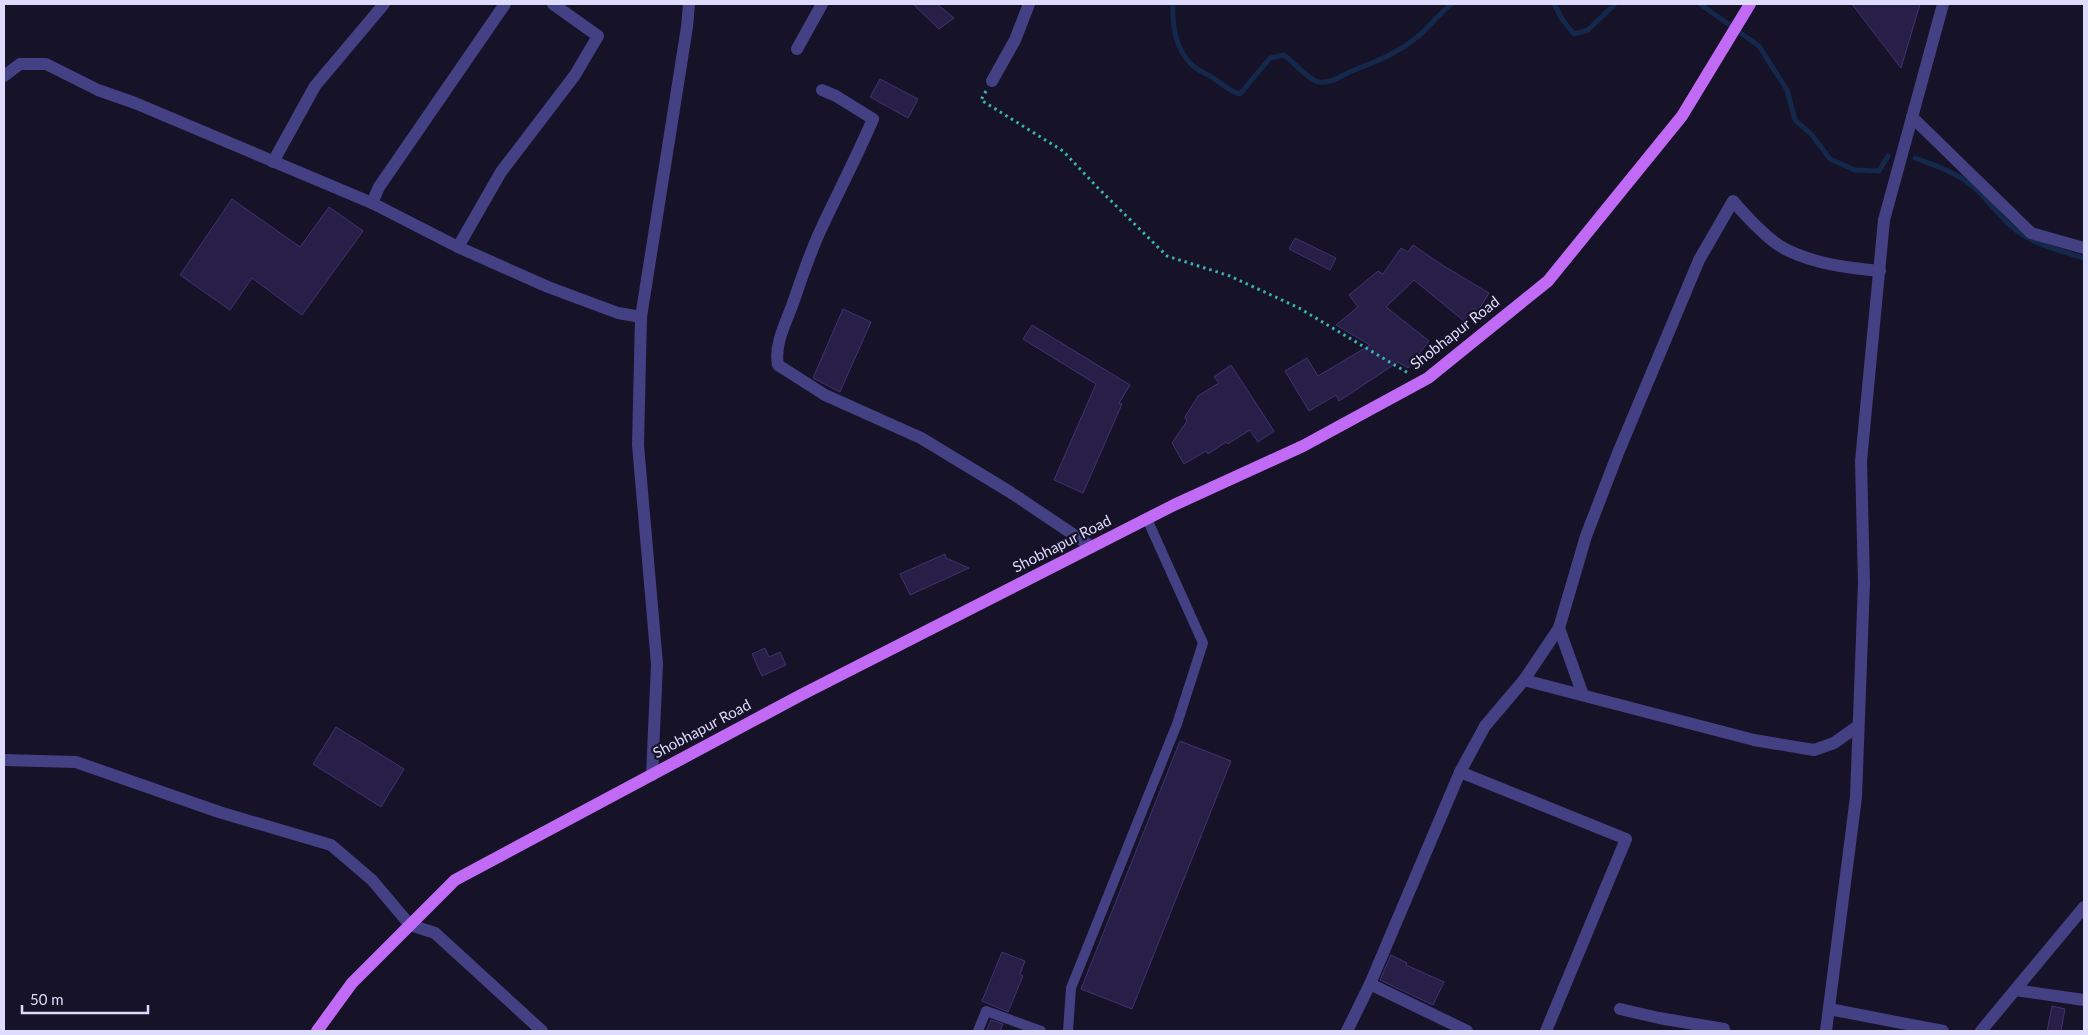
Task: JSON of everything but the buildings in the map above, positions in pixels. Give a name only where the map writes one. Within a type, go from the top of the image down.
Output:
[{"type":"main road","name":"Shobhapur Road","points":[[317,1031],[352,983],[455,880],[801,695],[1147,519],[1303,446],[1421,381],[1548,281],[1682,116],[1750,4]]},
{"type":"street","points":[[273,162],[315,86],[384,4]]},
{"type":"street","points":[[372,203],[379,187],[505,4]]},
{"type":"street","points":[[458,247],[501,172],[575,75],[598,36],[553,4]]},
{"type":"street","points":[[652,774],[657,664],[638,445],[641,317],[687,27],[689,4]]},
{"type":"street","points":[[797,49],[822,4]]},
{"type":"street","points":[[992,81],[1015,40],[1029,4]]},
{"type":"street","points":[[1826,1031],[1856,797],[1864,583],[1861,461],[1884,220],[1943,4]]},
{"type":"street","points":[[4,76],[20,64],[46,64],[98,90],[134,103],[372,203],[458,247],[556,290],[618,313],[641,317]]},
{"type":"street","points":[[822,90],[836,96],[873,119],[821,229],[800,282],[776,356],[778,365],[824,395],[921,438],[1010,492],[1092,547]]},
{"type":"street","points":[[1912,118],[2031,233],[2084,248]]},
{"type":"street","points":[[1348,1031],[1370,984],[1460,772],[1485,726],[1524,680],[1559,628],[1586,536],[1618,453],[1699,260],[1733,201],[1754,225],[1785,250],[1829,265],[1880,271]]},
{"type":"street","points":[[1559,628],[1583,695]]},
{"type":"street","points":[[1524,680],[1754,740],[1814,750],[1834,743],[1858,726]]},
{"type":"street","points":[[4,760],[76,762],[219,812],[331,844],[372,880],[410,925],[435,933],[542,1031]]},
{"type":"street","points":[[1460,772],[1626,839],[1546,1031]]},
{"type":"street","points":[[1981,1031],[2084,907]]},
{"type":"street","points":[[1370,984],[1467,1031]]},
{"type":"street","points":[[2015,990],[2084,1000]]},
{"type":"street","points":[[1620,1008],[1659,1018],[1727,1030]]},
{"type":"street","points":[[1829,1009],[1943,1031]]},
{"type":"lane","points":[[1068,1031],[1071,988],[1177,724],[1202,643],[1147,519]]},
{"type":"lane","points":[[978,1031],[986,1011],[1041,1031]]},
{"type":"path","points":[[992,81],[981,100],[1063,151],[1167,256],[1230,276],[1299,308],[1421,381]]},
{"type":"waterway","points":[[1173,4],[1173,20],[1176,35],[1185,57],[1195,68],[1240,94],[1270,58],[1284,55],[1306,75],[1316,81],[1328,82],[1336,79],[1401,49],[1421,34],[1452,4]]},
{"type":"waterway","points":[[1554,4],[1562,19],[1574,34],[1588,30],[1615,4]]},
{"type":"waterway","points":[[1700,4],[1759,46],[1787,90],[1795,120],[1812,135],[1830,159],[1855,170],[1879,171],[1888,156]]},
{"type":"waterway","points":[[1915,158],[1944,169],[1965,180],[2011,226],[2024,236],[2049,247],[2084,258]]}]
